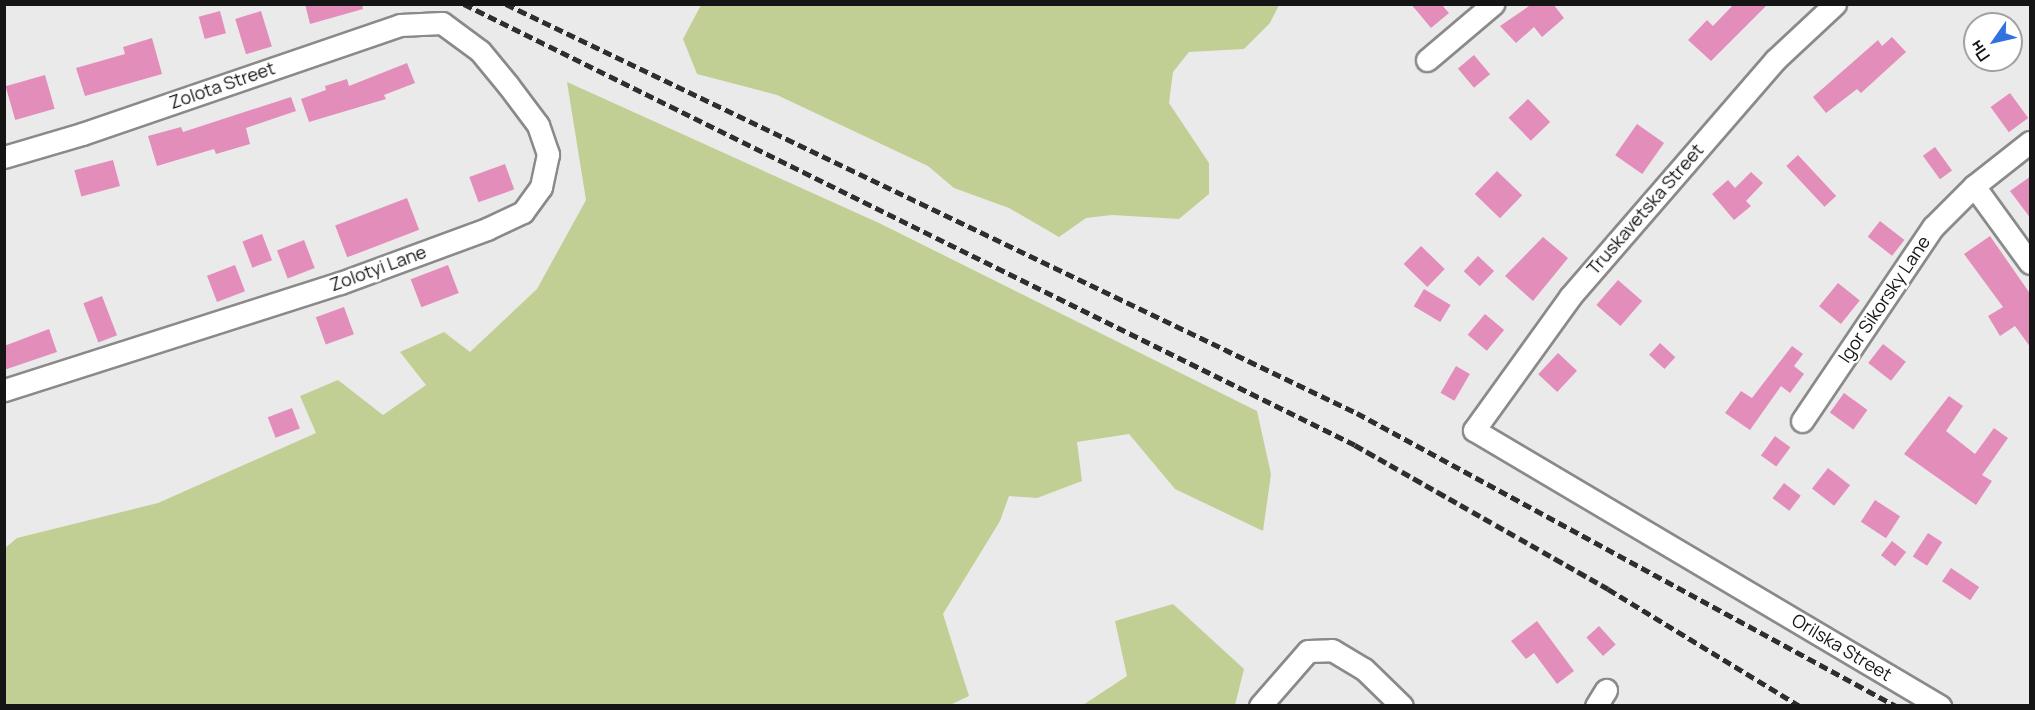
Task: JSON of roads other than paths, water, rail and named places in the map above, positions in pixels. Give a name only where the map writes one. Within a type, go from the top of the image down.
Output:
[{"type":"street","points":[[1427,60],[1493,4]]},
{"type":"street","name":"Truskavetska Street","points":[[1474,430],[1570,297],[1775,60],[1835,4]]},
{"type":"street","name":"Zolota Street","points":[[4,157],[82,134],[400,25],[442,22]]},
{"type":"street","name":"Zolotyi Lane","points":[[4,390],[340,283],[487,229],[523,212],[541,187],[548,154],[538,125],[480,51],[442,22]]},
{"type":"street","name":"Igor Sikorsky Lane","points":[[1802,421],[1933,227],[1974,186],[2031,142]]},
{"type":"street","points":[[1974,186],[2031,263]]},
{"type":"street","name":"Orilska Street","points":[[1474,430],[1940,705]]},
{"type":"street","points":[[1260,705],[1308,651],[1332,650],[1364,669],[1402,705]]},
{"type":"railway","points":[[464,4],[1355,445],[1608,589],[1800,706]]},
{"type":"railway","points":[[506,4],[1357,413],[1896,706]]}]
